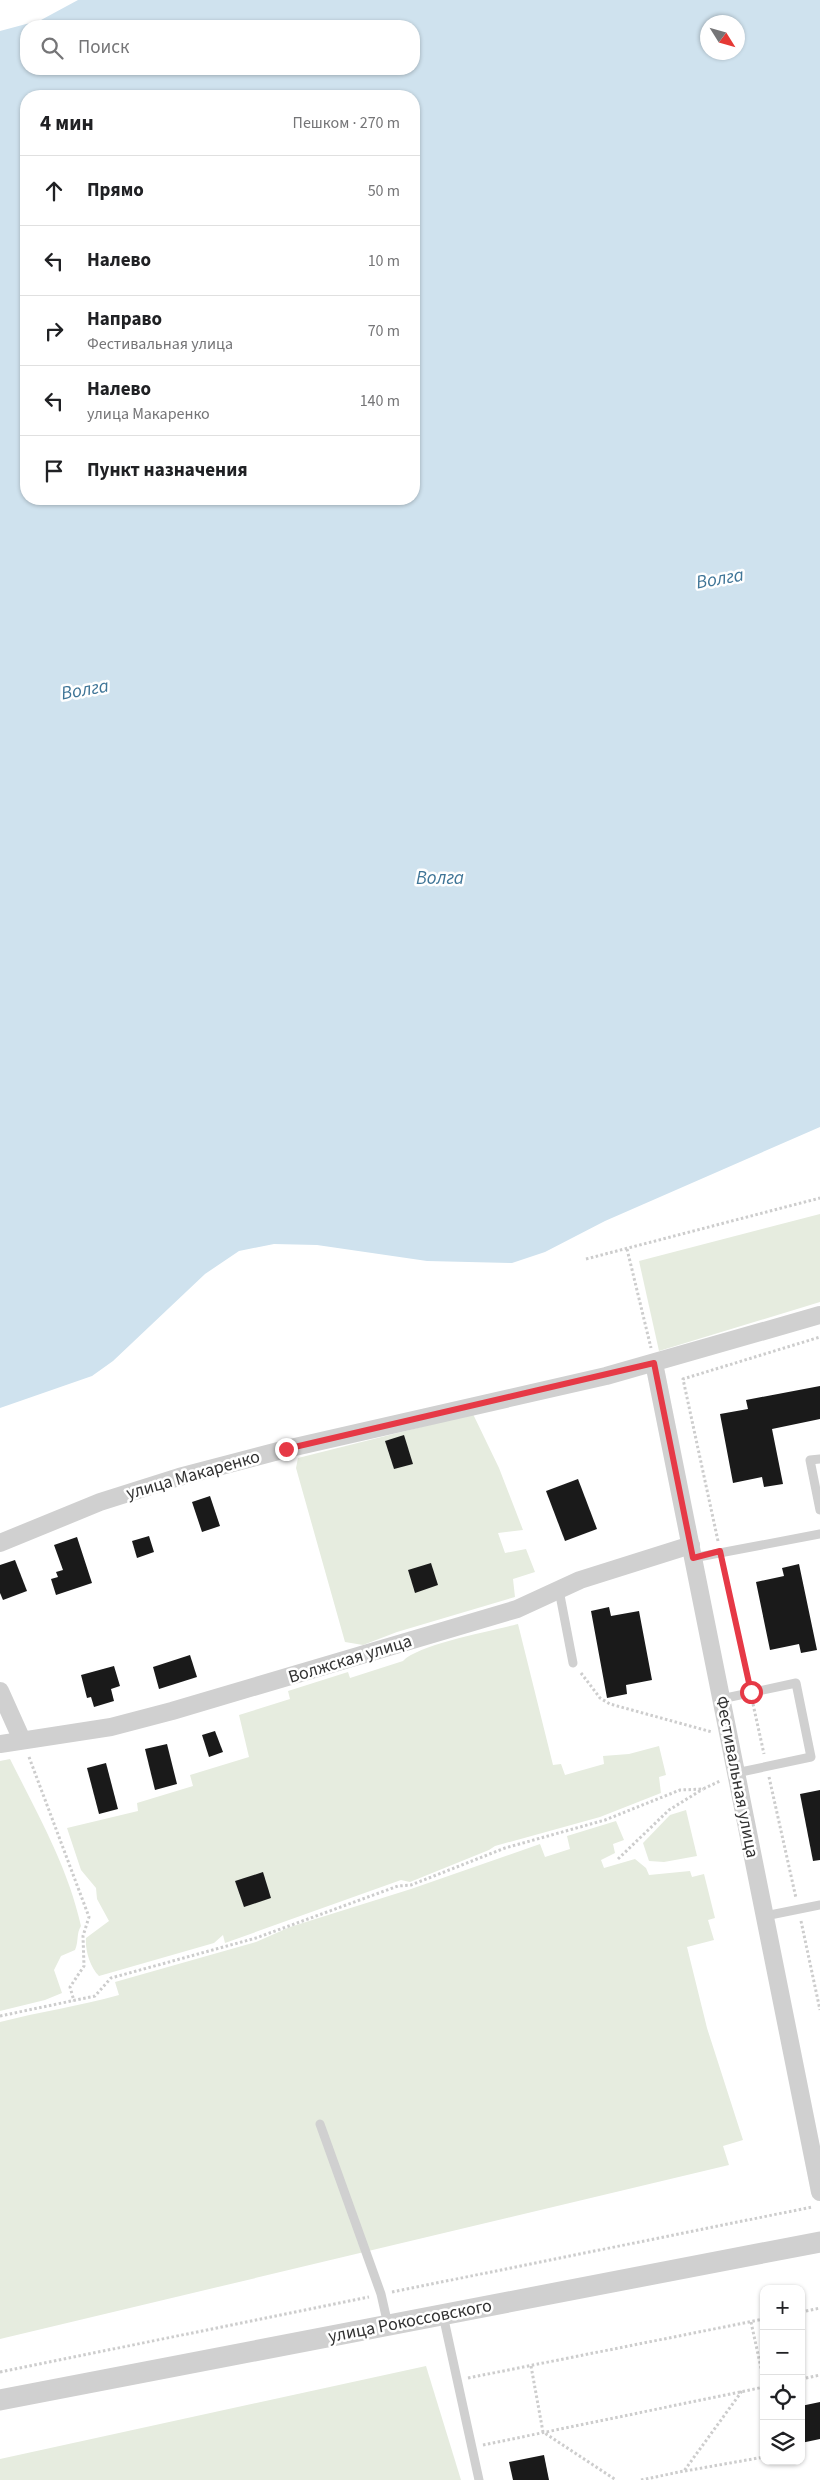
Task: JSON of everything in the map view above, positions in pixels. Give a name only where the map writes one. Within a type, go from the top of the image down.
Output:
[{"type":"street","name":"улица Макаренко","points":[[0,1543],[100,1502],[178,1477],[286,1449],[654,1363],[820,1315]]},
{"type":"street","name":"Фестивальная улица","points":[[654,1363],[820,2192]]},
{"type":"street","name":"Волжская улица","points":[[0,1744],[111,1728],[516,1609],[580,1580],[692,1552]]},
{"type":"street","points":[[0,1691],[22,1740]]},
{"type":"street","name":"улица Рокоссовского","points":[[0,2400],[820,2242]]},
{"type":"lane","points":[[820,1459],[810,1460],[820,1510]]},
{"type":"lane","points":[[692,1552],[720,1551],[820,1534]]},
{"type":"lane","points":[[559,1590],[573,1663]]},
{"type":"lane","points":[[721,1698],[796,1683],[811,1757],[736,1773]]},
{"type":"lane","points":[[764,1916],[820,1905]]},
{"type":"lane","points":[[320,2124],[380,2294],[388,2326]]},
{"type":"lane","points":[[443,2315],[471,2448],[480,2480]]},
{"type":"path","points":[[586,1259],[820,1198]]},
{"type":"path","points":[[627,1248],[654,1363]]},
{"type":"path","points":[[820,1337],[683,1380],[820,2010]]},
{"type":"path","points":[[573,1663],[600,1698],[610,1704],[729,1737]]},
{"type":"path","points":[[22,1740],[89,1917],[82,1936],[84,1966],[70,1987],[74,2001]]},
{"type":"path","points":[[618,1859],[669,1810],[703,1789],[736,1773]]},
{"type":"path","points":[[0,2016],[94,1996],[111,1978],[256,1938],[398,1886],[411,1885],[506,1848],[604,1820],[680,1790],[703,1789]]},
{"type":"path","points":[[0,2372],[820,2205]]},
{"type":"path","points":[[805,2311],[820,2308]]},
{"type":"path","points":[[458,2380],[760,2320]]},
{"type":"path","points":[[751,2322],[762,2375]]},
{"type":"path","points":[[531,2366],[543,2432],[616,2480]]},
{"type":"path","points":[[805,2378],[820,2375]]},
{"type":"path","points":[[471,2448],[760,2388]]},
{"type":"path","points":[[684,2471],[743,2391]]},
{"type":"path","points":[[641,2480],[760,2458]]},
{"type":"shaded area","points":[[820,1214],[820,1302],[659,1351],[639,1261]]},
{"type":"shaded area","points":[[473,1414],[499,1468],[523,1530],[498,1533],[505,1553],[526,1549],[535,1572],[513,1579],[515,1597],[397,1632],[363,1645],[345,1642],[296,1468],[298,1458]]},
{"type":"shaded area","points":[[518,1624],[553,1765],[561,1764],[565,1775],[604,1764],[603,1756],[629,1754],[659,1746],[666,1775],[659,1777],[661,1793],[600,1817],[495,1846],[410,1882],[401,1880],[225,1943],[223,1935],[214,1943],[99,1976],[89,1958],[86,1938],[109,1921],[97,1899],[96,1888],[81,1870],[67,1828],[138,1811],[137,1803],[193,1786],[190,1775],[249,1757],[239,1715],[290,1699],[288,1691],[348,1672],[350,1678],[403,1661],[424,1649],[474,1634]]},
{"type":"shaded area","points":[[10,1759],[60,1861],[81,1926],[75,1950],[61,1956],[54,1970],[62,1993],[45,2000],[0,2011],[0,1761]]},
{"type":"shaded area","points":[[686,1810],[697,1856],[664,1862],[649,1861],[643,1843],[670,1815]]},
{"type":"shaded area","points":[[616,1821],[624,1840],[613,1844],[615,1853],[601,1860],[604,1868],[635,1859],[646,1868],[649,1875],[690,1871],[692,1877],[704,1874],[715,1918],[708,1920],[714,1940],[687,1947],[707,2028],[743,2140],[723,2146],[729,2165],[0,2339],[0,2022],[119,1995],[115,1982],[256,1942],[290,1927],[411,1889],[540,1844],[545,1857],[570,1849],[567,1836]]},
{"type":"shaded area","points":[[426,2366],[461,2480],[0,2480],[0,2459]]},
{"type":"water","name":"Волга","points":[[78,0],[820,0],[820,1127],[605,1221],[545,1252],[512,1263],[427,1261],[317,1245],[274,1244],[239,1251],[205,1274],[113,1361],[92,1376],[0,1408],[0,31],[20,26],[20,75],[420,75],[420,20],[41,20]]},
{"type":"building","points":[[820,1386],[820,1419],[772,1429],[783,1484],[764,1487],[762,1477],[733,1483],[720,1414],[748,1409],[746,1400]]},
{"type":"building","points":[[404,1435],[413,1464],[394,1469],[385,1441]]},
{"type":"building","points":[[578,1479],[597,1529],[565,1541],[546,1491]]},
{"type":"building","points":[[210,1496],[220,1526],[202,1532],[192,1502]]},
{"type":"building","points":[[149,1536],[154,1552],[137,1558],[132,1541]]},
{"type":"building","points":[[77,1537],[92,1583],[56,1595],[51,1579],[58,1577],[56,1572],[63,1570],[54,1545]]},
{"type":"building","points":[[15,1560],[27,1591],[3,1600],[0,1593],[0,1565]]},
{"type":"building","points":[[431,1563],[438,1585],[415,1593],[408,1570]]},
{"type":"building","points":[[799,1564],[817,1650],[801,1653],[799,1644],[770,1650],[756,1582],[784,1576],[782,1568]]},
{"type":"building","points":[[609,1607],[611,1616],[639,1611],[652,1680],[626,1685],[627,1694],[607,1698],[591,1611]]},
{"type":"building","points":[[190,1655],[197,1677],[159,1689],[153,1667]]},
{"type":"building","points":[[114,1666],[120,1686],[111,1689],[114,1701],[94,1707],[91,1697],[87,1698],[81,1675]]},
{"type":"building","points":[[215,1731],[223,1752],[209,1757],[202,1735]]},
{"type":"building","points":[[167,1744],[177,1784],[155,1790],[145,1749]]},
{"type":"building","points":[[106,1763],[118,1809],[99,1814],[87,1768]]},
{"type":"building","points":[[820,1790],[820,1860],[813,1861],[800,1794]]},
{"type":"building","points":[[263,1872],[271,1898],[244,1907],[235,1881]]},
{"type":"building","points":[[820,2402],[820,2439],[805,2442],[805,2405]]},
{"type":"building","points":[[544,2455],[549,2480],[513,2480],[509,2462]]},
{"type":"route","points":[[286,1449],[606,1376],[654,1363],[693,1558],[720,1551],[751,1692]]}]
